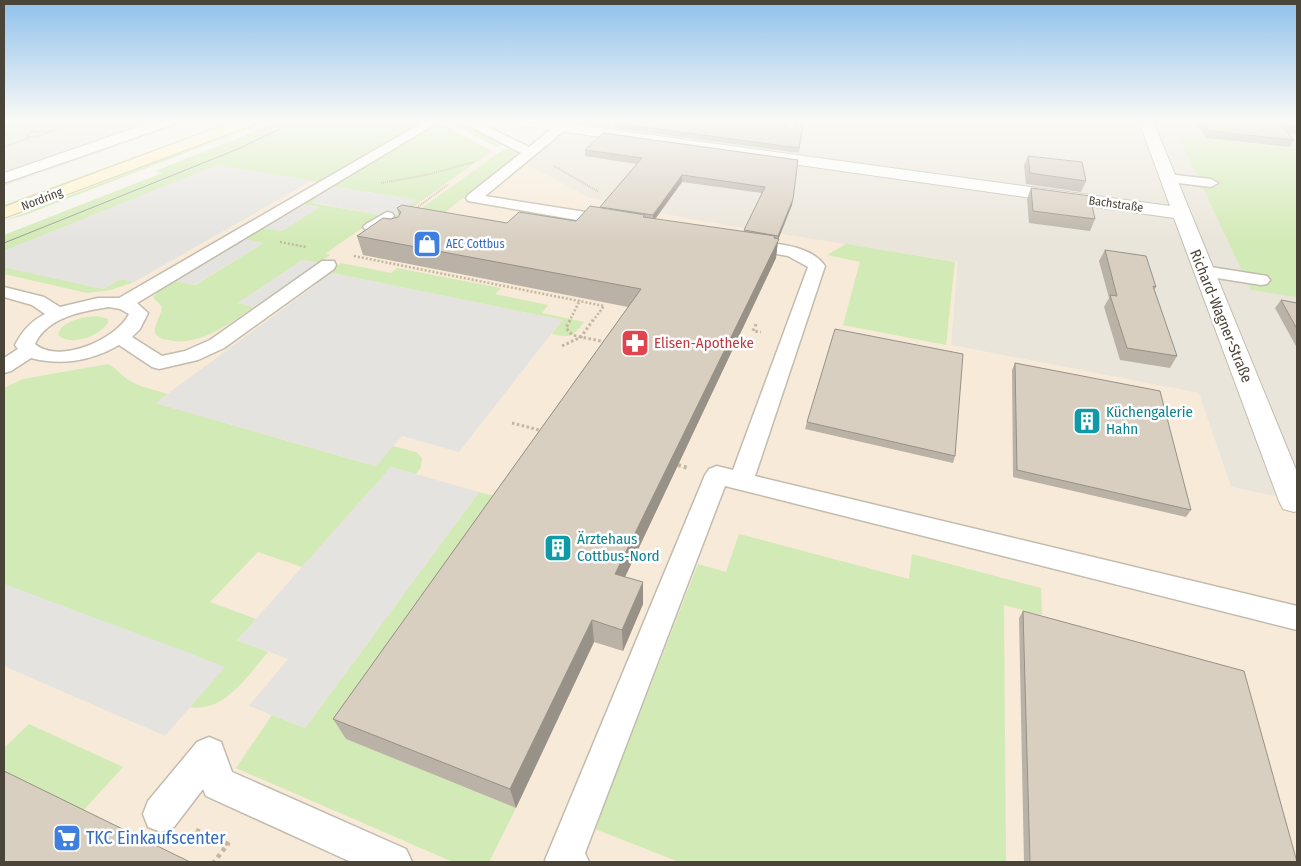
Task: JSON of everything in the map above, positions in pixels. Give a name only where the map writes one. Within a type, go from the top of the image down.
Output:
[{"type":"main road","points":[[78,169],[99,161]]},
{"type":"main road","name":"Nordring","points":[[4,213],[141,161]]},
{"type":"street","points":[[4,178],[52,161]]},
{"type":"street","name":"Bachstraße","points":[[824,161],[1180,213]]},
{"type":"street","name":"Richard-Wagner-Straße","points":[[1161,161],[1296,505]]},
{"type":"lane","points":[[123,303],[365,161]]},
{"type":"lane","points":[[513,161],[473,198],[630,224]]},
{"type":"lane","points":[[1167,178],[1210,183]]},
{"type":"lane","points":[[729,241],[798,253],[808,258],[817,266],[741,481]]},
{"type":"lane","points":[[121,338],[159,363],[191,356],[217,344],[328,265]]},
{"type":"lane","points":[[1204,272],[1261,280]]},
{"type":"lane","points":[[4,292],[38,301],[58,314]]},
{"type":"lane","points":[[123,303],[134,307],[139,313],[137,321],[121,338],[102,347],[67,356],[37,356],[29,351],[25,345],[27,337],[44,322],[58,314],[93,304],[123,303]]},
{"type":"lane","points":[[4,367],[29,351]]},
{"type":"lane","points":[[570,862],[564,860],[717,475],[1297,618]]},
{"type":"lane","points":[[161,814],[209,754],[218,784],[393,862]]},
{"type":"path","points":[[377,183],[478,161]]},
{"type":"path","points":[[545,161],[603,194]]},
{"type":"path","points":[[390,225],[454,181]]},
{"type":"path","points":[[240,234],[311,248]]},
{"type":"path","points":[[352,256],[604,306],[581,337],[562,346]]},
{"type":"path","points":[[582,298],[566,328],[572,335],[606,340],[600,349]]},
{"type":"path","points":[[536,438],[546,423]]},
{"type":"path","points":[[512,424],[548,432]]},
{"type":"path","points":[[161,814],[228,844],[214,862]]},
{"type":"shaded area","points":[[4,161],[74,161],[4,186]]},
{"type":"shaded area","points":[[215,161],[519,161],[589,198],[689,219],[958,262],[951,345],[1199,393],[1231,487],[1297,501],[1297,862],[4,862],[4,246]]},
{"type":"shaded area","points":[[529,161],[1297,161],[1297,501],[1231,487],[1198,393],[950,345],[689,219],[589,198],[526,164]]},
{"type":"shaded area","points":[[218,165],[311,181],[134,282],[120,279],[103,289],[4,267],[4,251]]},
{"type":"shaded area","points":[[332,186],[416,200],[393,217],[311,202],[317,198],[314,197]]},
{"type":"shaded area","points":[[293,203],[319,207],[282,231],[253,226]]},
{"type":"shaded area","points":[[234,237],[263,243],[195,285],[164,279]]},
{"type":"shaded area","points":[[302,260],[328,265],[266,310],[238,303]]},
{"type":"shaded area","points":[[332,273],[562,320],[459,452],[402,436],[376,466],[155,403]]},
{"type":"shaded area","points":[[391,467],[479,492],[305,728],[249,706],[288,659],[237,640]]},
{"type":"shaded area","points":[[4,584],[225,667],[165,736],[4,666]]},
{"type":"green space","points":[[122,161],[128,161],[4,208],[4,205]]},
{"type":"green space","points":[[157,161],[164,161],[28,214],[4,221]]},
{"type":"green space","points":[[179,161],[353,161],[318,182],[218,165],[4,251],[4,235],[162,173],[155,171]]},
{"type":"green space","points":[[374,161],[477,161],[393,221],[393,217],[416,200],[332,186]]},
{"type":"green space","points":[[487,161],[510,161],[426,227],[402,222]]},
{"type":"green space","points":[[1190,161],[1297,161],[1297,297],[1251,290]]},
{"type":"green space","points":[[314,197],[318,198],[312,203],[381,215],[326,253],[330,255],[319,263],[302,260],[238,303],[254,307],[214,332],[192,340],[180,341],[164,339],[156,335],[155,328],[162,307],[153,297],[159,291],[175,281],[196,285],[263,243],[244,239],[263,228],[282,231],[319,207],[302,204]]},
{"type":"green space","points":[[846,244],[955,262],[946,345],[843,325],[860,262],[827,255]]},
{"type":"green space","points":[[341,263],[391,273],[397,268],[501,288],[495,294],[548,305],[542,313],[584,322],[571,335],[558,335],[552,334],[562,320],[332,273],[317,284],[315,282]]},
{"type":"green space","points":[[4,267],[103,289],[120,279],[134,282],[111,290],[87,293],[4,274]]},
{"type":"green space","points":[[97,316],[108,319],[108,322],[99,332],[77,340],[70,340],[58,335],[64,326],[74,320]]},
{"type":"green space","points":[[108,364],[132,382],[168,394],[156,403],[375,466],[393,446],[416,452],[422,458],[421,467],[416,474],[391,467],[302,567],[258,552],[210,602],[256,619],[237,640],[268,652],[235,690],[214,704],[203,707],[190,707],[224,667],[4,584],[4,388],[23,379]]},
{"type":"green space","points":[[479,492],[510,500],[346,739],[516,808],[489,862],[453,862],[236,768],[272,715],[305,728]]},
{"type":"green space","points":[[739,534],[909,579],[912,554],[1041,588],[1042,615],[1004,605],[1006,862],[679,862],[595,829],[698,564],[726,572]]},
{"type":"green space","points":[[29,724],[123,767],[80,814],[4,777],[4,748]]},
{"type":"building","points":[[639,161],[798,161],[793,199],[778,236],[744,230],[765,187],[682,175],[653,215],[600,207]]},
{"type":"building","points":[[1029,161],[1082,162],[1086,181],[1030,173]]},
{"type":"building","points":[[1031,188],[1090,196],[1095,219],[1033,211]]},
{"type":"building","name":"Ärztehaus Cottbus-Nord","points":[[402,205],[507,223],[519,212],[576,221],[590,206],[645,215],[643,217],[775,236],[774,238],[779,239],[615,574],[643,582],[622,630],[592,620],[510,789],[333,719],[641,289],[357,236],[383,218],[391,219],[398,217],[401,212],[397,208]]},
{"type":"building","points":[[1105,250],[1146,256],[1156,287],[1153,286],[1177,356],[1127,348],[1110,295],[1117,296]]},
{"type":"building","points":[[1281,300],[1297,303],[1297,329]]},
{"type":"building","points":[[835,329],[963,354],[955,456],[807,422]]},
{"type":"building","points":[[1015,363],[1160,391],[1191,510],[1017,470]]},
{"type":"building","points":[[1023,611],[1244,671],[1297,862],[1030,862]]},
{"type":"building","name":"TKC Einkaufscenter","points":[[4,771],[190,862],[4,862]]},
{"type":"tram line","points":[[4,243],[207,161]]},
{"type":"place","name":"AEC Cottbus","points":[[427,244]]},
{"type":"place","name":"Elisen-Apotheke","points":[[635,343]]},
{"type":"place","name":"Küchengalerie Hahn","points":[[1087,421]]},
{"type":"place","name":"Ärztehaus Cottbus-Nord","points":[[558,548]]},
{"type":"place","name":"TKC Einkaufscenter","points":[[67,838]]}]
